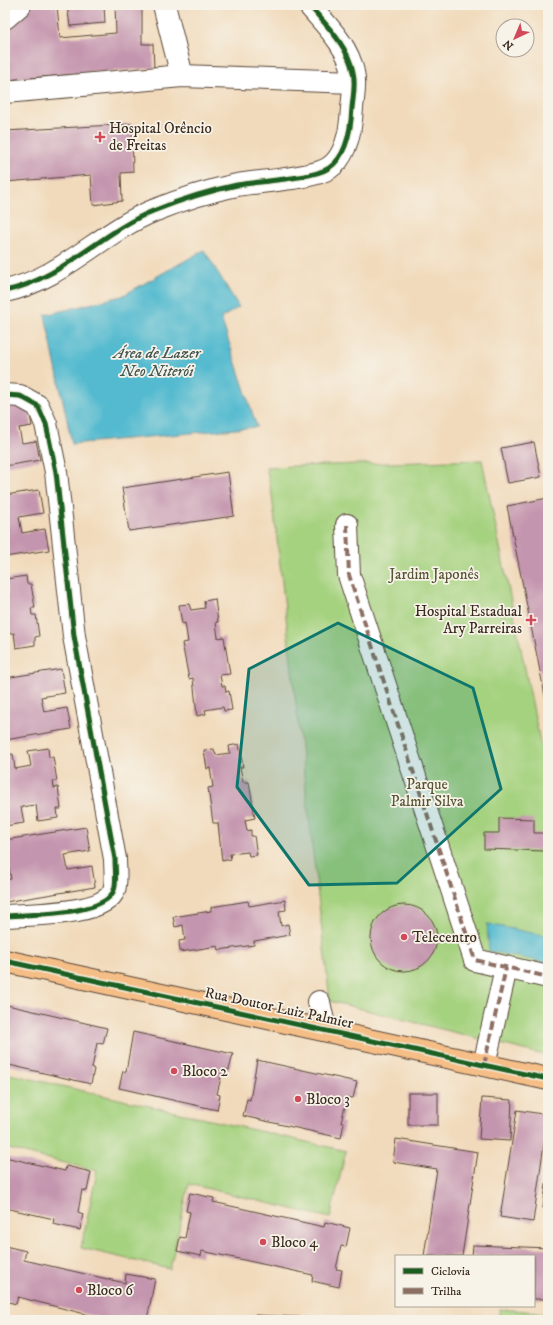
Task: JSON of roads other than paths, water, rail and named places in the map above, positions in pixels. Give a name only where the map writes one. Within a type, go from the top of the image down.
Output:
[{"type":"main road","name":"Rua Doutor Luiz Palmier","points":[[5,961],[548,1079]]},
{"type":"street","points":[[5,18],[20,5]]},
{"type":"street","points":[[164,5],[182,76]]},
{"type":"street","points":[[5,290],[40,280],[127,224],[152,211],[201,193],[237,185],[314,174],[329,168],[343,152],[351,123],[354,82],[349,57],[331,31],[309,5]]},
{"type":"street","points":[[5,92],[182,76],[354,82]]},
{"type":"street","points":[[5,395],[20,396],[38,406],[46,424],[56,472],[74,636],[115,860],[114,890],[107,900],[98,906],[81,910],[5,916]]},
{"type":"street","points":[[347,525],[349,575],[475,960],[548,977]]},
{"type":"street","points":[[484,1065],[506,968]]},
{"type":"street","points":[[319,1002],[324,1030]]},
{"type":"water","name":"Área de Lazer Neo Niterói","points":[[204,250],[239,307],[221,318],[257,427],[72,444],[45,315],[122,296]]},
{"type":"water","points":[[487,924],[548,936],[548,963],[489,951]]},
{"type":"place","name":"Hospital Orêncio de Freitas","points":[[100,137]]},
{"type":"place","name":"Hospital Estadual Ary Parreiras","points":[[531,620]]},
{"type":"place","name":"Telecentro","points":[[404,937]]},
{"type":"place","name":"Bloco 2","points":[[174,1071]]},
{"type":"place","name":"Bloco 3","points":[[298,1099]]},
{"type":"place","name":"Bloco 4","points":[[263,1242]]},
{"type":"place","name":"Bloco 6","points":[[79,1290]]},
{"type":"park label","name":"Jardim Japonês","points":[[434,574]]},
{"type":"park label","name":"Parque Palmir Silva","points":[[427,792]]}]
